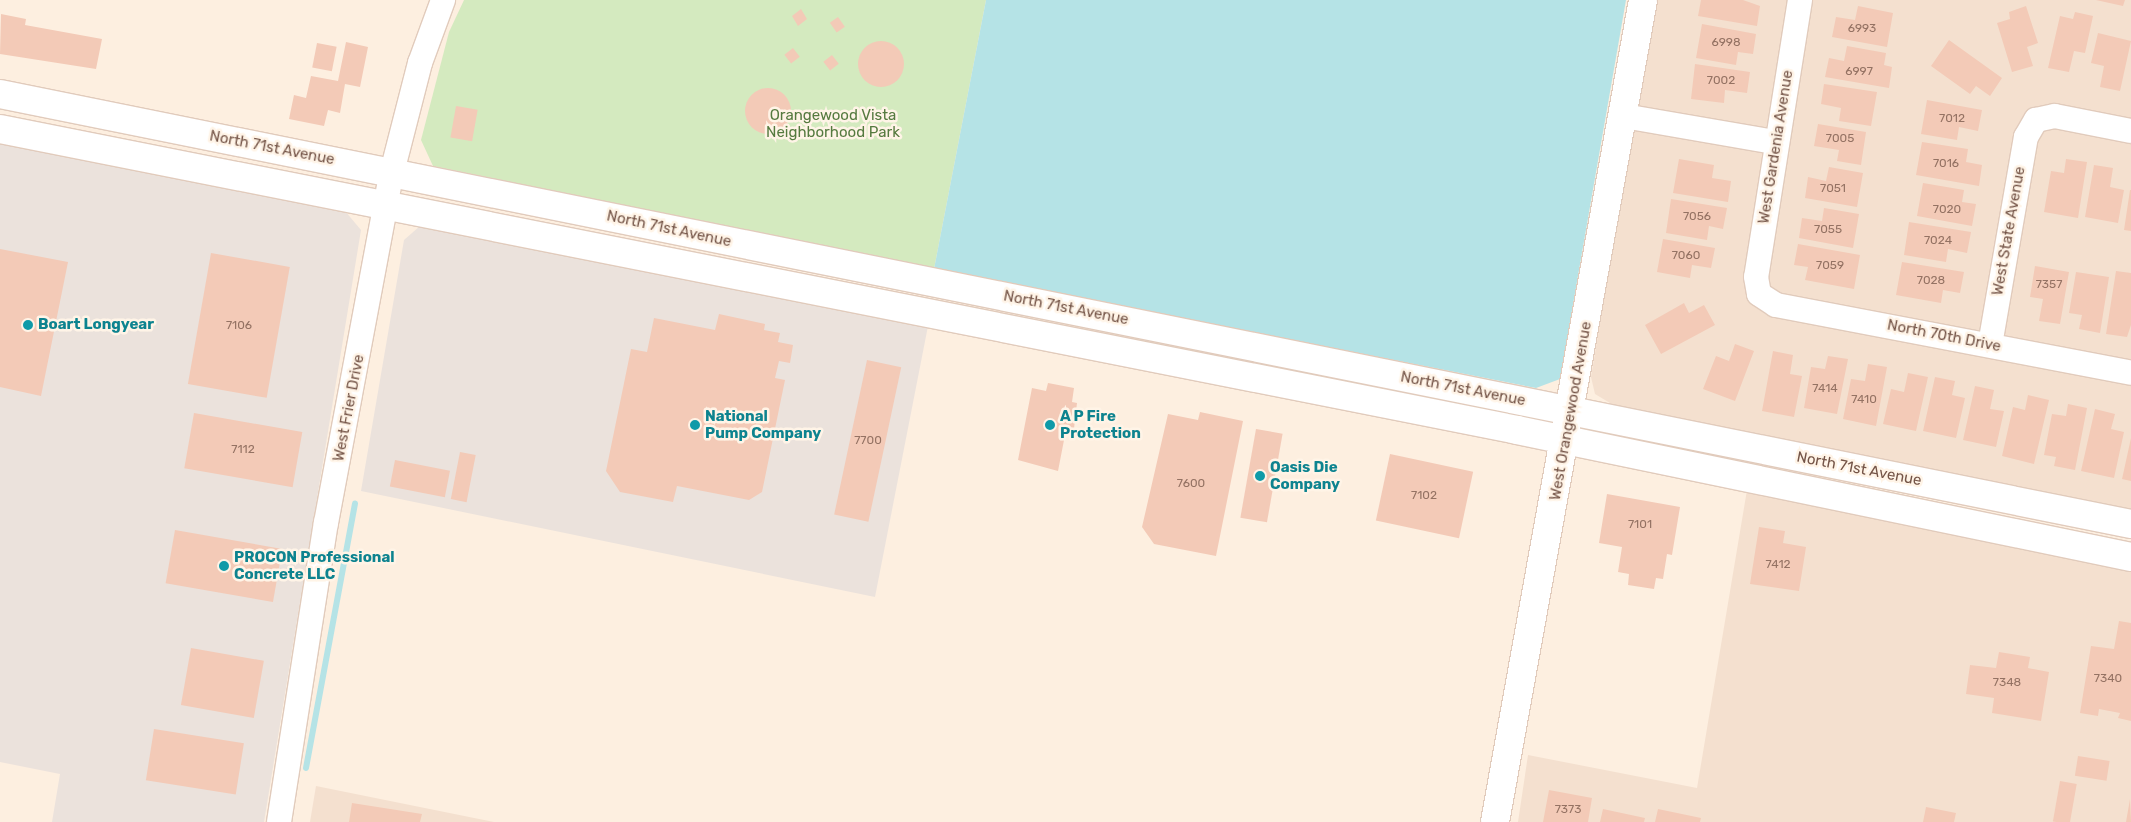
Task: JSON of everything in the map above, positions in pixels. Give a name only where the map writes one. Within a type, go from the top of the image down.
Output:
[{"type":"street","name":"West Frier Drive","points":[[279,822],[326,523],[392,172],[420,63],[443,0]]},
{"type":"street","name":"West Orangewood Avenue","points":[[1495,822],[1572,411],[1643,0]]},
{"type":"street","name":"West Gardenia Avenue","points":[[1759,294],[1756,277],[1800,0]]},
{"type":"street","name":"North 71st Avenue","points":[[0,94],[2119,521]]},
{"type":"street","points":[[1624,116],[1776,142]]},
{"type":"street","name":"West State Avenue","points":[[1990,345],[2026,137],[2036,120],[2055,116],[2131,131]]},
{"type":"street","name":"North 71st Avenue","points":[[0,129],[1566,440],[2131,557]]},
{"type":"street","points":[[186,166],[192,133]]},
{"type":"street","points":[[649,259],[657,227]]},
{"type":"street","name":"North 70th Drive","points":[[1759,294],[1776,305],[2131,373]]},
{"type":"street","points":[[2102,551],[2119,521]]},
{"type":"shaded area","points":[[1654,0],[2131,0],[2131,509],[1615,406],[1595,394],[1591,377]]},
{"type":"shaded area","points":[[0,141],[345,211],[361,230],[264,822],[52,822],[60,774],[0,762]]},
{"type":"shaded area","points":[[420,226],[928,326],[875,597],[361,491],[404,240]]},
{"type":"shaded area","points":[[1747,490],[2131,569],[2131,822],[1518,822],[1528,755],[1697,788]]},
{"type":"shaded area","points":[[316,786],[494,822],[310,822]]},
{"type":"green space","name":"Orangewood Vista Neighborhood Park","points":[[464,0],[986,0],[934,269],[433,166],[421,140],[449,32]]},
{"type":"water","points":[[986,0],[1626,0],[1560,379],[1536,388],[934,269]]},
{"type":"building","points":[[1701,0],[1743,0],[1760,6],[1757,26],[1698,16]]},
{"type":"building","points":[[2096,0],[2125,0],[2123,6]]},
{"type":"building","points":[[1858,6],[1893,13],[1887,47],[1832,37],[1836,17],[1855,20]]},
{"type":"building","points":[[2026,6],[2038,43],[2027,47],[2033,66],[2012,72],[1997,23],[2010,19],[2009,12]]},
{"type":"building","points":[[801,9],[807,19],[798,26],[792,16]]},
{"type":"building","points":[[2075,12],[2093,16],[2085,53],[2074,51],[2069,72],[2048,68],[2060,16],[2073,19]]},
{"type":"building","points":[[1,14],[26,19],[25,25],[102,39],[96,69],[0,54]]},
{"type":"building","points":[[838,17],[845,27],[837,33],[830,23]]},
{"type":"building","points":[[1702,24],[1756,34],[1753,54],[1738,52],[1736,65],[1696,58]]},
{"type":"building","points":[[2098,33],[2131,41],[2120,91],[2100,87],[2104,66],[2091,63]]},
{"type":"building","points":[[1949,40],[2002,78],[1990,96],[1976,86],[1970,94],[1931,66]]},
{"type":"building","points":[[886,41],[890,42],[900,51],[903,55],[903,73],[894,83],[886,87],[876,87],[868,83],[859,73],[858,59],[862,51],[872,42]]},
{"type":"building","points":[[346,42],[368,47],[360,87],[345,84],[340,113],[328,110],[324,126],[289,119],[294,95],[306,98],[311,76],[338,81]]},
{"type":"building","points":[[317,43],[337,47],[332,71],[312,68]]},
{"type":"building","points":[[1847,46],[1886,53],[1884,65],[1892,67],[1889,88],[1825,77],[1829,58],[1844,61]]},
{"type":"building","points":[[793,48],[800,57],[791,63],[784,55]]},
{"type":"building","points":[[832,55],[839,64],[830,70],[823,62]]},
{"type":"building","points":[[1695,64],[1750,72],[1747,93],[1725,90],[1724,103],[1691,99]]},
{"type":"building","points":[[1824,84],[1877,92],[1871,126],[1839,121],[1841,108],[1821,104]]},
{"type":"building","points":[[763,88],[773,88],[787,98],[791,111],[787,124],[781,130],[773,134],[763,134],[749,124],[745,116],[745,106],[755,92]]},
{"type":"building","points":[[1927,100],[1982,110],[1978,131],[1959,127],[1957,140],[1921,134]]},
{"type":"building","points":[[456,106],[478,110],[472,141],[450,138]]},
{"type":"building","points":[[1818,124],[1866,132],[1861,165],[1837,161],[1839,150],[1814,146]]},
{"type":"building","points":[[1922,142],[1968,149],[1966,162],[1982,165],[1979,186],[1916,175]]},
{"type":"building","points":[[1679,159],[1714,165],[1712,178],[1731,181],[1728,202],[1673,193]]},
{"type":"building","points":[[2066,159],[2087,162],[2078,218],[2044,212],[2051,171],[2064,173]]},
{"type":"building","points":[[2094,165],[2113,168],[2110,187],[2124,190],[2118,223],[2085,217]]},
{"type":"building","points":[[1829,167],[1863,173],[1857,207],[1805,198],[1808,177],[1826,181]]},
{"type":"building","points":[[1923,183],[1964,190],[1962,202],[1976,204],[1972,226],[1917,216]]},
{"type":"building","points":[[2131,190],[2131,231],[2124,230]]},
{"type":"building","points":[[1671,199],[1727,208],[1723,229],[1709,226],[1707,240],[1666,233]]},
{"type":"building","points":[[1824,208],[1859,214],[1853,248],[1799,238],[1802,218],[1822,221]]},
{"type":"building","points":[[1909,222],[1971,232],[1967,253],[1948,249],[1946,262],[1904,255]]},
{"type":"building","points":[[1663,239],[1715,248],[1711,268],[1692,265],[1690,278],[1657,272]]},
{"type":"building","points":[[1798,244],[1860,255],[1854,289],[1805,280],[1808,267],[1794,265]]},
{"type":"building","name":"Boart Longyear","points":[[0,249],[68,262],[41,396],[0,387]]},
{"type":"building","points":[[211,253],[290,267],[267,398],[188,384]]},
{"type":"building","points":[[1902,262],[1964,272],[1960,293],[1943,290],[1941,303],[1896,295]]},
{"type":"building","points":[[2035,266],[2069,272],[2060,324],[2039,321],[2043,299],[2030,297]]},
{"type":"building","points":[[2116,271],[2131,273],[2131,325],[2127,337],[2106,334]]},
{"type":"building","points":[[2076,272],[2109,277],[2100,333],[2079,329],[2082,315],[2069,313]]},
{"type":"building","points":[[1684,303],[1689,313],[1704,305],[1715,325],[1661,354],[1645,325]]},
{"type":"building","name":"National Pump Company","points":[[719,314],[765,324],[764,330],[780,333],[778,342],[793,345],[790,363],[779,361],[775,378],[785,380],[762,492],[749,500],[677,486],[673,502],[620,492],[606,471],[631,349],[647,352],[654,318],[715,330]]},
{"type":"building","points":[[1735,344],[1754,351],[1735,401],[1703,389],[1716,356],[1729,361]]},
{"type":"building","points":[[1773,351],[1793,355],[1790,374],[1802,376],[1794,417],[1762,411]]},
{"type":"building","points":[[1828,356],[1848,359],[1837,414],[1804,408],[1811,367],[1825,369]]},
{"type":"building","points":[[867,360],[901,367],[868,522],[834,515]]},
{"type":"building","points":[[1868,364],[1887,367],[1876,426],[1843,419],[1851,379],[1865,381]]},
{"type":"building","points":[[1908,373],[1928,377],[1916,431],[1883,424],[1891,389],[1904,392]]},
{"type":"building","points":[[1935,377],[1955,381],[1952,395],[1965,398],[1956,438],[1923,431]]},
{"type":"building","name":"A P Fire Protection","points":[[1048,383],[1074,388],[1072,402],[1077,403],[1073,437],[1065,435],[1058,471],[1018,460],[1032,388],[1046,391]]},
{"type":"building","points":[[1975,386],[1994,390],[1990,409],[2004,411],[1996,447],[1963,440]]},
{"type":"building","points":[[2028,395],[2049,400],[2034,464],[2002,456],[2013,407],[2025,410]]},
{"type":"building","points":[[2068,404],[2087,408],[2075,470],[2054,466],[2056,457],[2044,455],[2052,414],[2066,416]]},
{"type":"building","points":[[2095,409],[2115,414],[2111,429],[2124,432],[2114,478],[2081,471]]},
{"type":"building","points":[[1200,412],[1243,421],[1216,556],[1154,544],[1142,527],[1168,414],[1198,420]]},
{"type":"building","points":[[194,413],[302,432],[293,487],[184,468]]},
{"type":"building","name":"Oasis Die Company","points":[[1256,429],[1283,434],[1267,522],[1240,518]]},
{"type":"building","points":[[2131,438],[2131,481],[2122,479]]},
{"type":"building","points":[[460,452],[476,455],[467,502],[451,499]]},
{"type":"building","points":[[1390,454],[1473,472],[1459,538],[1376,521]]},
{"type":"building","points":[[395,460],[450,471],[445,497],[390,487]]},
{"type":"building","points":[[1607,494],[1680,507],[1672,555],[1667,554],[1663,579],[1656,578],[1654,589],[1628,585],[1629,574],[1618,572],[1622,547],[1599,543]]},
{"type":"building","points":[[1759,527],[1785,531],[1783,543],[1806,547],[1799,591],[1750,584]]},
{"type":"building","name":"PROCON Professional Concrete LLC","points":[[175,530],[282,549],[273,602],[166,583]]},
{"type":"building","points":[[2119,621],[2131,623],[2131,721],[2118,718],[2120,713],[2099,709],[2098,716],[2080,713],[2091,646],[2114,649]]},
{"type":"building","points":[[191,648],[264,661],[254,718],[181,705]]},
{"type":"building","points":[[1999,652],[2030,657],[2028,668],[2049,672],[2041,721],[1992,713],[1994,698],[1966,694],[1970,665],[1996,668]]},
{"type":"building","points":[[154,729],[244,743],[236,795],[146,780]]},
{"type":"building","points":[[2078,756],[2110,761],[2106,781],[2075,776]]},
{"type":"building","points":[[2060,781],[2077,784],[2070,822],[2053,821]]},
{"type":"building","points":[[1549,790],[1592,798],[1588,822],[1543,822]]},
{"type":"building","points":[[2130,799],[2131,822],[2126,822]]},
{"type":"building","points":[[352,803],[422,814],[420,822],[349,822]]},
{"type":"building","points":[[1926,807],[1956,813],[1954,822],[1923,822]]},
{"type":"building","points":[[1603,809],[1645,818],[1644,822],[1600,822]]},
{"type":"building","points":[[1658,809],[1701,818],[1700,822],[1655,822]]},
{"type":"waterway","points":[[306,768],[355,503]]},
{"type":"place","name":"Boart Longyear","points":[[28,325]]},
{"type":"place","name":"National Pump Company","points":[[695,425]]},
{"type":"place","name":"A P Fire Protection","points":[[1050,425]]},
{"type":"place","name":"Oasis Die Company","points":[[1260,476]]},
{"type":"place","name":"PROCON Professional Concrete LLC","points":[[224,566]]}]
